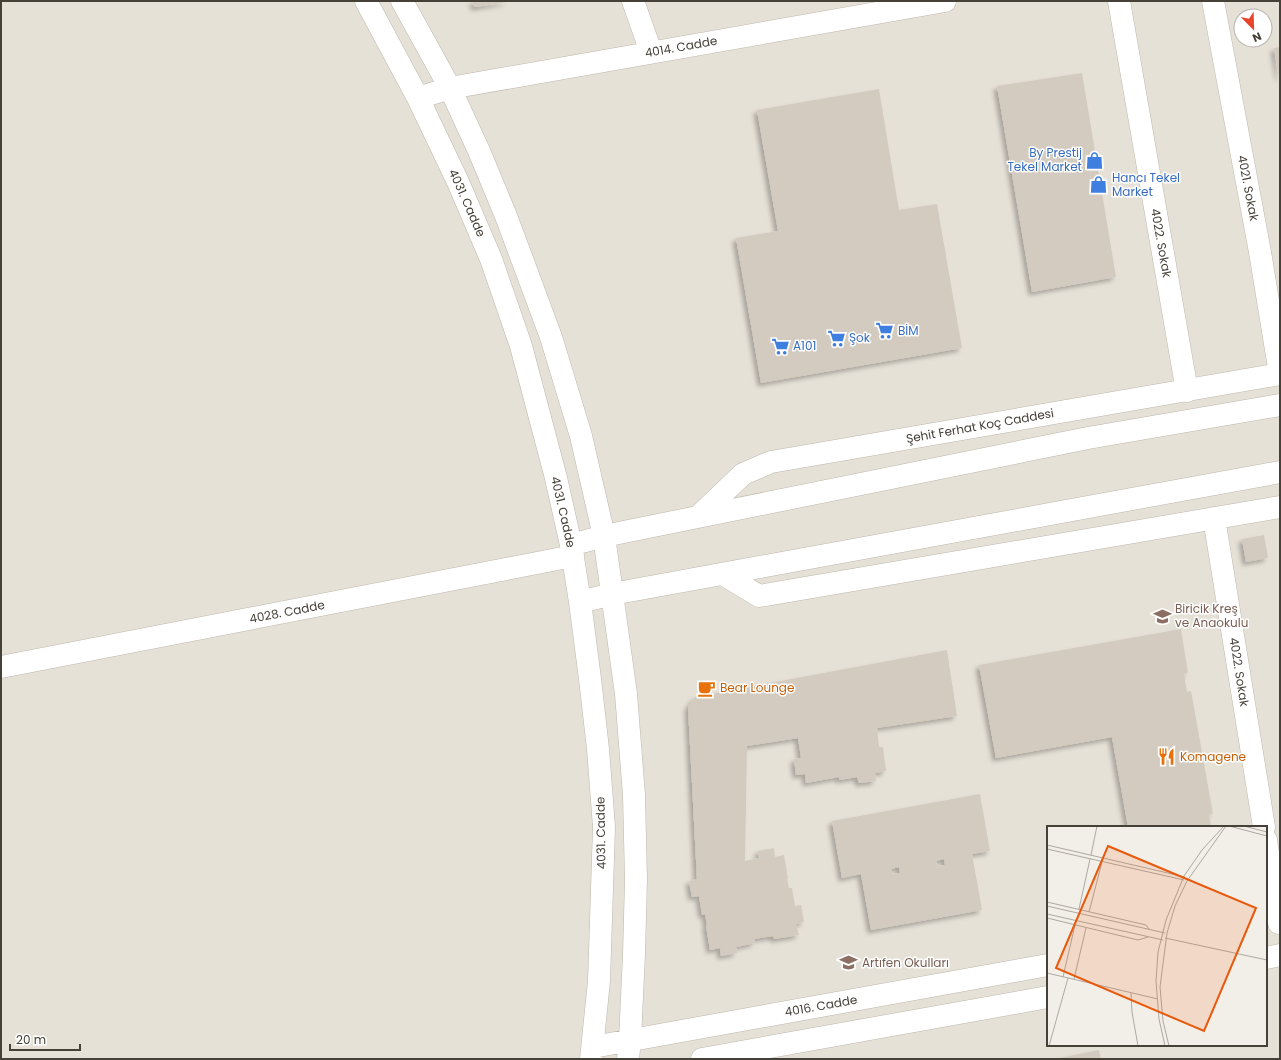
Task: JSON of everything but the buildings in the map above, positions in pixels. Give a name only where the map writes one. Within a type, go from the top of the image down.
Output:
[{"type":"street","name":"4031. Cadde","points":[[366,1],[418,98],[458,182],[491,259],[521,346],[556,478],[572,551],[580,602],[598,749],[604,827],[599,981],[592,1053]]},
{"type":"street","points":[[402,1],[450,88],[479,151],[506,216],[551,337],[580,436],[604,536],[626,694],[634,795],[636,880],[629,1050]]},
{"type":"street","points":[[633,1],[651,52]]},
{"type":"street","name":"4014. Cadde","points":[[418,98],[450,88],[945,1]]},
{"type":"street","name":"4022. Sokak","points":[[1119,1],[1187,391]]},
{"type":"street","name":"4021. Sokak","points":[[1213,1],[1260,252],[1280,374]]},
{"type":"street","name":"Şehit Ferhat Koç Caddesi","points":[[698,517],[743,474],[771,462],[1280,374]]},
{"type":"street","points":[[572,551],[604,536],[1088,438],[1280,405]]},
{"type":"street","points":[[580,602],[612,594],[1280,472]]},
{"type":"street","points":[[723,574],[759,596],[1280,507]]},
{"type":"street","name":"4022. Sokak","points":[[1214,518],[1264,826]]},
{"type":"street","name":"4028. Cadde","points":[[1,667],[572,551]]},
{"type":"street","points":[[1267,851],[1275,924]]},
{"type":"street","points":[[1267,958],[1280,955]]},
{"type":"street","name":"4016. Cadde","points":[[592,1053],[629,1050],[1047,965]]},
{"type":"street","points":[[702,1059],[1047,997]]},
{"type":"shaded area","points":[[1,1],[1280,1],[1280,1059],[1,1059]]},
{"type":"place","name":"By Prestij Tekel Market","points":[[1095,160]]},
{"type":"place","name":"Hancı Tekel Market","points":[[1099,185]]},
{"type":"place","name":"BİM","points":[[885,331]]},
{"type":"place","name":"Şok","points":[[836,338]]},
{"type":"place","name":"A101","points":[[780,346]]},
{"type":"place","name":"Biricik Kreş ve Anaokulu","points":[[1162,616]]},
{"type":"place","name":"Bear Lounge","points":[[707,688]]},
{"type":"place","name":"Komagene","points":[[1167,757]]},
{"type":"place","name":"Artıfen Okulları","points":[[849,963]]}]
